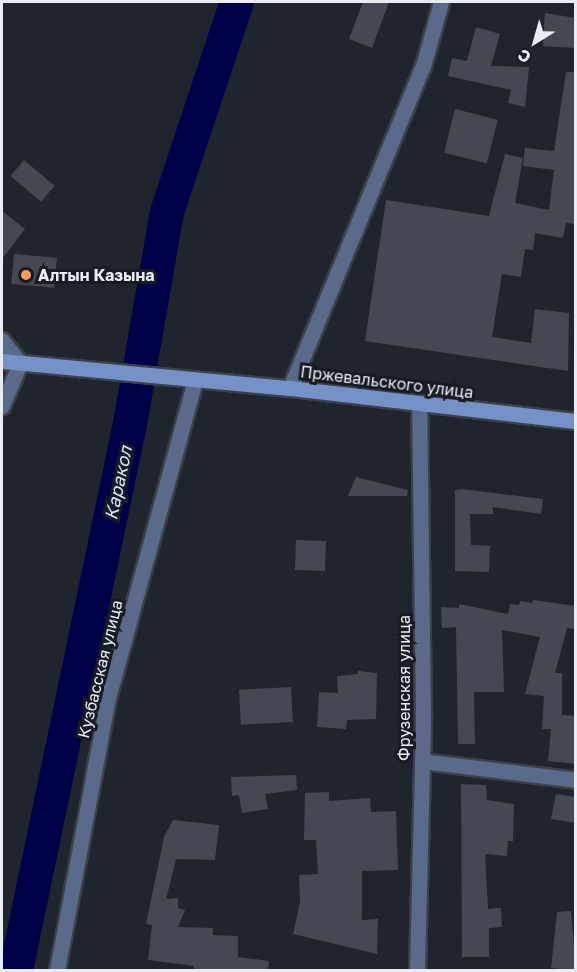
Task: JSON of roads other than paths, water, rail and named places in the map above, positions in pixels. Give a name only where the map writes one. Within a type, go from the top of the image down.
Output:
[{"type":"main road","points":[[2,361],[20,363]]},
{"type":"main road","name":"Пржевальского улица","points":[[20,363],[290,388],[576,421]]},
{"type":"street","points":[[290,388],[423,66],[441,2]]},
{"type":"street","points":[[2,340],[20,363],[2,406]]},
{"type":"street","name":"Кузбасская улица","points":[[57,970],[107,702],[195,380]]},
{"type":"street","name":"Фрузенская улица","points":[[417,970],[422,761],[419,404]]},
{"type":"street","points":[[422,761],[576,780]]},
{"type":"waterway","name":"Каракол","points":[[16,970],[130,424],[167,212],[237,2]]},
{"type":"place","name":"Алтын Казына","points":[[26,275]]}]
